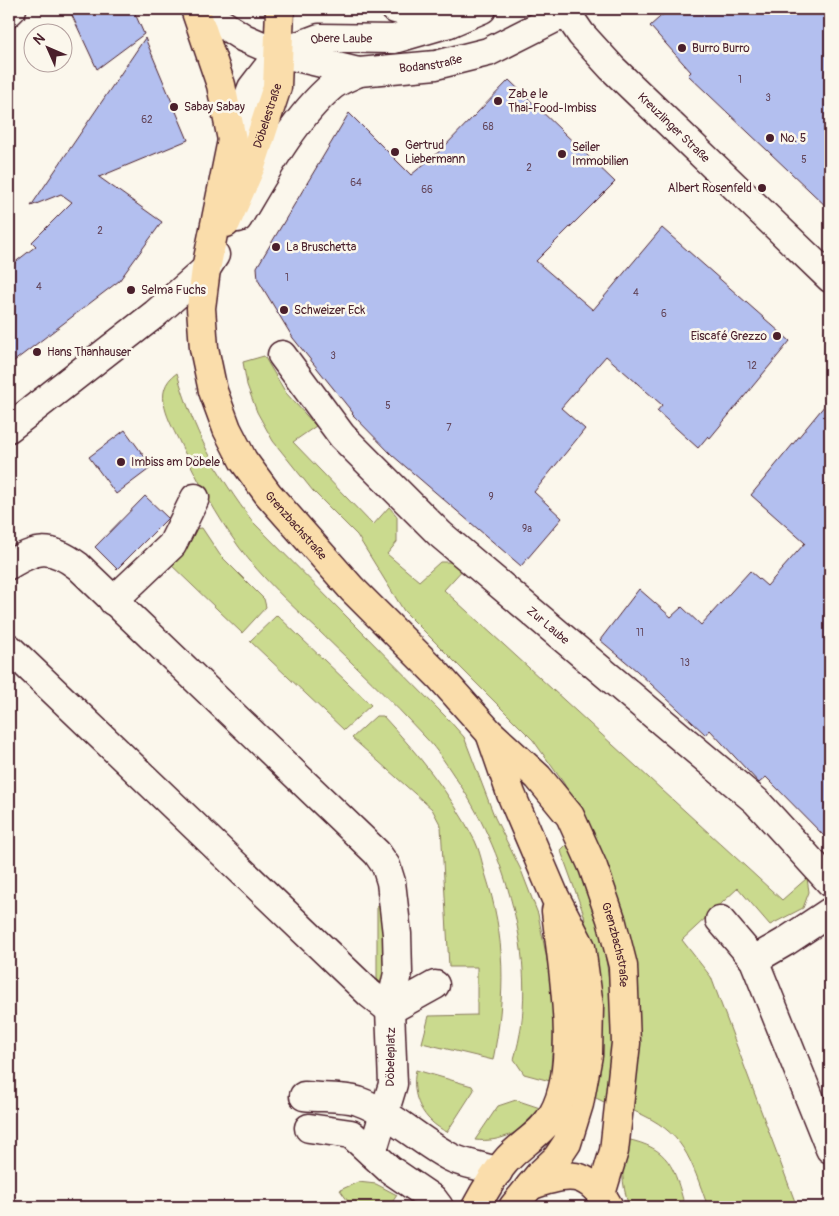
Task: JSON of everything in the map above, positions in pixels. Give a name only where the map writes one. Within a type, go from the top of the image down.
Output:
[{"type":"main road","name":"Döbelestraße","points":[[197,9],[222,85],[232,140],[206,269]]},
{"type":"main road","points":[[279,53],[280,9]]},
{"type":"main road","name":"Döbelestraße","points":[[206,269],[251,166],[270,111],[277,87],[279,53]]},
{"type":"main road","name":"Grenzbachstraße","points":[[206,269],[201,308],[206,355],[213,391],[227,429],[243,460],[268,494],[352,589],[439,676],[489,732],[538,777],[570,816],[593,867],[611,919],[622,966],[626,1043],[614,1151],[605,1201]]},
{"type":"main road","name":"Grenzbachstraße","points":[[489,732],[511,794],[555,897],[581,947],[589,1006],[588,1055],[579,1104],[567,1143],[557,1158],[521,1197]]},
{"type":"main road","name":"Grenzbachstraße","points":[[476,1207],[505,1162],[542,1128],[553,1115],[560,1098],[566,1060],[567,1007],[555,897]]},
{"type":"main road","points":[[498,1172],[521,1197],[554,1177],[572,1175],[592,1185],[605,1201]]},
{"type":"street","points":[[9,12],[12,9]]},
{"type":"street","name":"Bodanstraße","points":[[197,9],[244,38],[279,53],[359,72],[436,65],[488,52],[568,10]]},
{"type":"street","points":[[395,9],[449,24]]},
{"type":"street","name":"Obere Laube","points":[[279,53],[319,38],[394,40],[449,24],[482,9]]},
{"type":"street","name":"Kreuzlinger Straße","points":[[568,10],[588,41],[612,68],[830,278]]},
{"type":"street","name":"Döbelestraße","points":[[232,140],[252,88],[279,53]]},
{"type":"street","name":"Döbelestraße","points":[[9,428],[154,314],[206,269],[284,142],[332,86],[359,72]]},
{"type":"street","name":"Zur Laube","points":[[282,354],[342,436],[440,534],[756,801],[830,882]]},
{"type":"street","points":[[113,601],[172,545],[195,498]]},
{"type":"street","points":[[9,566],[25,556],[43,550],[64,556],[377,853],[386,866],[391,882],[397,934],[398,973],[390,1010],[370,994],[9,648]]},
{"type":"street","points":[[754,960],[830,912]]},
{"type":"street","points":[[720,920],[754,960],[830,1149]]},
{"type":"street","name":"Döbeleplatz","points":[[372,1153],[393,1084],[390,1010],[436,985]]},
{"type":"street","points":[[304,1096],[357,1101],[384,1115],[459,1162],[485,1166],[498,1172]]},
{"type":"street","points":[[309,1128],[351,1134],[389,1169],[433,1199],[439,1207]]},
{"type":"green space","points":[[264,356],[286,393],[316,426],[293,442],[373,525],[389,507],[397,516],[397,542],[387,554],[419,581],[440,562],[456,562],[464,568],[444,590],[782,900],[807,878],[809,892],[803,908],[770,925],[738,888],[682,940],[711,977],[797,1207],[708,1207],[696,1174],[683,1148],[665,1128],[634,1111],[639,1041],[623,914],[610,870],[591,830],[563,782],[533,740],[404,611],[357,535],[313,491],[273,441],[257,412],[247,385],[243,362]]},
{"type":"green space","points":[[177,373],[191,414],[217,469],[253,522],[464,737],[495,818],[521,870],[538,914],[553,990],[554,1027],[550,1081],[524,1074],[514,1059],[521,1025],[524,989],[521,953],[515,916],[505,880],[477,812],[430,742],[277,590],[239,547],[201,485],[168,417],[164,398],[165,389],[169,380]]},
{"type":"green space","points":[[202,528],[220,555],[264,599],[266,607],[242,633],[167,561],[192,529]]},
{"type":"green space","points":[[277,615],[371,705],[344,730],[250,641]]},
{"type":"green space","points":[[376,716],[383,716],[433,775],[466,824],[478,849],[497,920],[502,966],[500,1012],[493,1060],[422,1043],[429,1016],[477,1015],[477,967],[449,967],[441,826],[432,809],[352,738]]},
{"type":"green space","points":[[568,843],[589,893],[597,919],[608,972],[613,1026],[613,1053],[612,1072],[606,1103],[594,1097],[597,989],[584,915],[561,850]]},
{"type":"green space","points":[[377,905],[383,911],[383,980],[381,983],[377,979]]},
{"type":"green space","points":[[416,1070],[472,1086],[474,1090],[447,1132],[431,1121],[420,1107],[415,1089]]},
{"type":"green space","points":[[516,1100],[540,1108],[528,1123],[512,1134],[494,1140],[475,1140],[498,1106]]},
{"type":"green space","points":[[626,1139],[652,1148],[668,1161],[673,1170],[685,1207],[629,1207],[624,1189],[623,1173]]},
{"type":"green space","points":[[358,1182],[376,1184],[397,1195],[389,1207],[352,1207],[340,1190]]},
{"type":"building","points":[[69,9],[133,9],[144,34],[97,69]]},
{"type":"building","points":[[669,9],[830,9],[830,210],[688,75],[691,72],[650,26]]},
{"type":"building","points":[[145,38],[188,140],[99,177],[162,222],[119,281],[9,365],[9,267],[36,246],[32,242],[72,202],[61,194],[31,206]]},
{"type":"building","points":[[509,80],[615,182],[536,261],[593,310],[662,228],[790,341],[710,438],[708,436],[698,448],[657,411],[662,405],[606,356],[561,408],[585,429],[534,492],[562,518],[521,566],[392,455],[352,414],[293,338],[258,280],[257,267],[349,113],[411,175],[441,150]]},
{"type":"building","points":[[830,399],[830,842],[766,777],[759,783],[710,730],[706,735],[637,671],[600,640],[639,589],[671,617],[682,607],[701,625],[750,571],[767,586],[805,543],[751,495]]},
{"type":"building","name":"Imbiss am Döbele","points":[[125,430],[152,467],[116,494],[89,457]]},
{"type":"building","points":[[145,496],[168,518],[117,569],[95,547]]},
{"type":"place","name":"Burro Burro","points":[[682,48]]},
{"type":"place","name":"Zab e le Thai-Food-Imbiss","points":[[498,101]]},
{"type":"place","name":"Sabay Sabay","points":[[174,107]]},
{"type":"place","name":"No. 5","points":[[770,138]]},
{"type":"place","name":"Gertrud Liebermann","points":[[395,152]]},
{"type":"place","name":"Seiler Immobilien","points":[[562,154]]},
{"type":"place","name":"Albert Rosenfeld","points":[[762,188]]},
{"type":"place","name":"La Bruschetta","points":[[276,247]]},
{"type":"place","name":"Selma Fuchs","points":[[131,290]]},
{"type":"place","name":"Schweizer Eck","points":[[284,310]]},
{"type":"place","name":"Eiscafé Grezzo","points":[[777,336]]},
{"type":"place","name":"Hans Thanhauser","points":[[37,352]]},
{"type":"place","name":"Imbiss am Döbele","points":[[121,462]]}]
